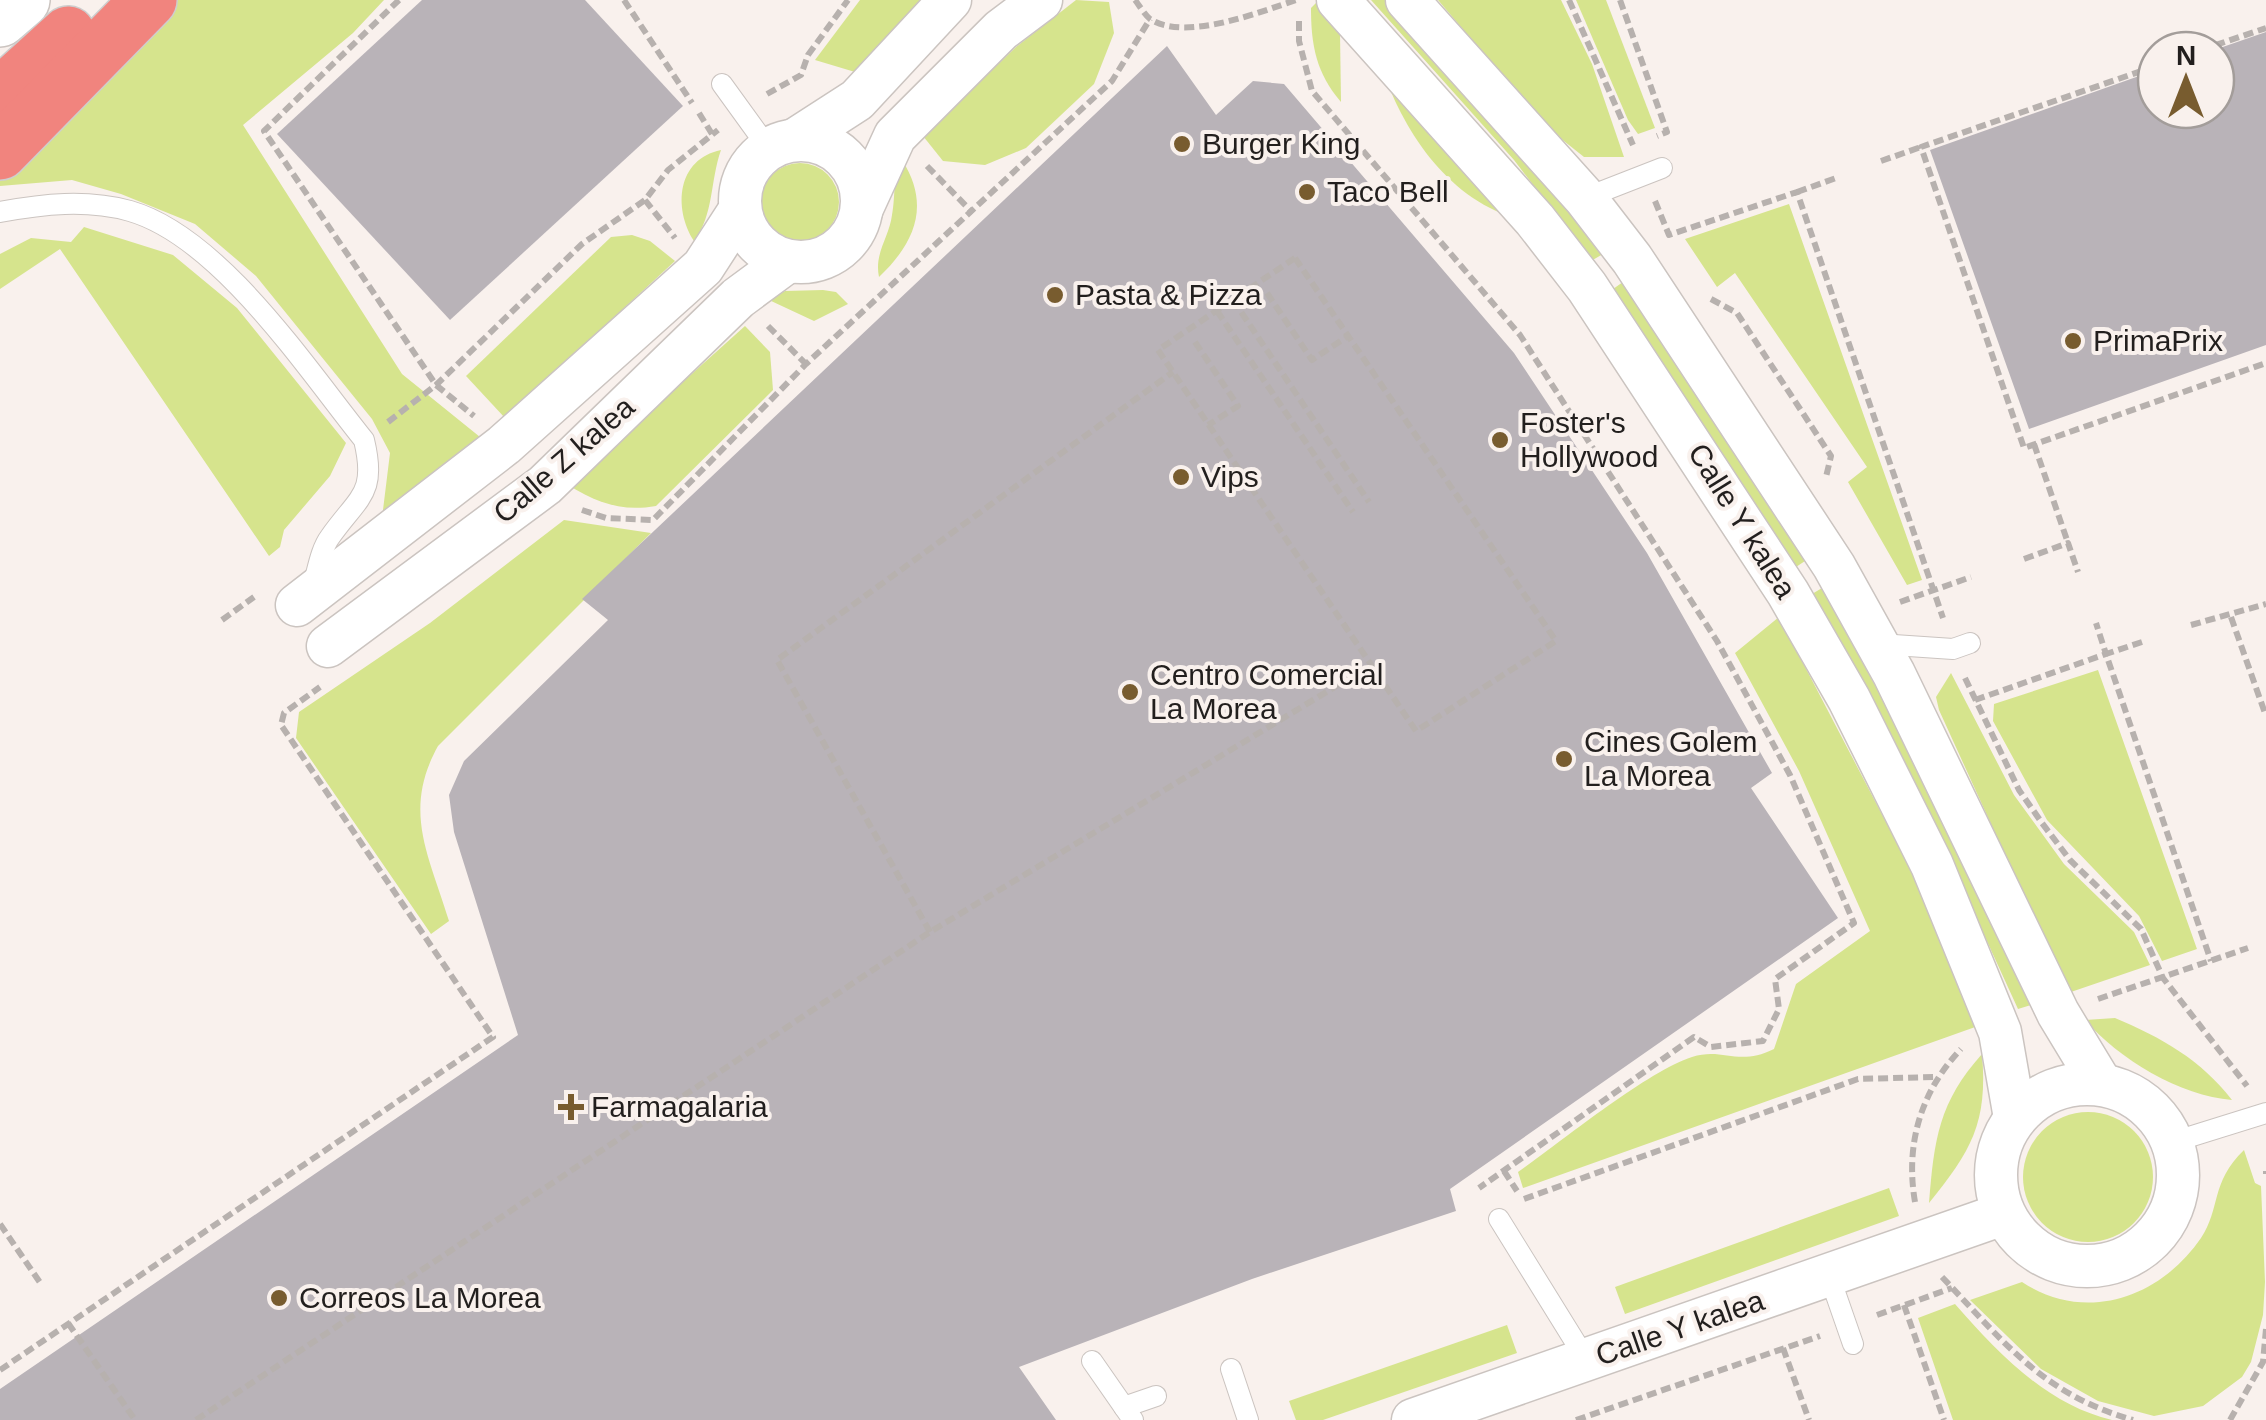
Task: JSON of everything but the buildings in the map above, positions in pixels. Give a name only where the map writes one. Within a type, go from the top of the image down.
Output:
[{"type":"highway","points":[[0,58],[58,0]]},
{"type":"highway","points":[[0,96],[106,0]]},
{"type":"highway","points":[[0,152],[149,0]]},
{"type":"street","points":[[0,19],[22,0]]},
{"type":"street","points":[[950,0],[857,100],[782,144],[745,176],[740,210],[751,237],[761,248],[788,261],[828,257],[857,228],[862,208],[895,136],[1001,30],[1041,0]]},
{"type":"street","name":"Calle Y kalea","points":[[1338,0],[1536,220],[1587,287],[1788,593],[1848,699],[1932,865],[2000,1032],[2015,1118]]},
{"type":"street","name":"Calle Y kalea","points":[[1407,0],[1585,198],[1730,405],[1877,644],[2058,1013],[2101,1084]]},
{"type":"street","points":[[782,144],[813,141],[845,158],[856,173],[862,208]]},
{"type":"street","name":"Calle Z kalea","points":[[290,596],[504,445],[702,267],[740,210]]},
{"type":"street","name":"Calle Z kalea","points":[[328,646],[545,484],[738,298],[788,261]]},
{"type":"street","points":[[2069,1084],[2101,1084],[2142,1100],[2160,1118],[2173,1142],[2180,1181],[2174,1206],[2149,1243],[2121,1261],[2092,1267],[2058,1263],[2025,1242],[2004,1214],[1995,1175],[1999,1148],[2015,1118],[2041,1095],[2069,1084]]},
{"type":"street","name":"Calle Y kalea","points":[[1413,1420],[2004,1214]]},
{"type":"lane","points":[[722,84],[782,144]]},
{"type":"lane","points":[[1585,198],[1662,168]]},
{"type":"lane","points":[[0,212],[56,202],[131,211],[221,266],[364,440],[371,469],[366,496],[326,540],[290,596]]},
{"type":"lane","points":[[1877,644],[1953,649],[1970,644]]},
{"type":"lane","points":[[2173,1142],[2266,1113]]},
{"type":"lane","points":[[1498,1219],[1587,1361]]},
{"type":"lane","points":[[1829,1275],[1853,1344]]},
{"type":"lane","points":[[1092,1361],[1128,1414],[1156,1396]]},
{"type":"lane","points":[[1231,1370],[1248,1420]]},
{"type":"path","points":[[399,0],[264,131],[436,384],[476,418]]},
{"type":"path","points":[[624,0],[712,134]]},
{"type":"path","points":[[758,100],[801,75],[808,55],[848,0]]},
{"type":"path","points":[[1135,0],[1150,19],[1178,26],[1223,23],[1298,0],[1299,41],[1312,91],[1520,335],[1716,641],[1790,775],[1854,923],[1775,979],[1778,1009],[1763,1041],[1711,1048],[1694,1036],[1479,1188]]},
{"type":"path","points":[[1569,0],[1634,147],[1668,132],[1620,0]]},
{"type":"path","points":[[566,505],[606,518],[653,520],[806,364],[974,213],[1112,81],[1150,19]]},
{"type":"path","points":[[2236,38],[2266,28]]},
{"type":"path","points":[[1880,161],[2136,73]]},
{"type":"path","points":[[381,428],[436,384],[582,244],[645,200],[668,170],[728,124]]},
{"type":"path","points":[[1921,147],[2024,448],[2266,363]]},
{"type":"path","points":[[915,154],[974,213]]},
{"type":"path","points":[[1669,235],[1839,177]]},
{"type":"path","points":[[1797,192],[1944,622]]},
{"type":"path","points":[[645,200],[683,249]]},
{"type":"path","points":[[1654,200],[1680,251]]},
{"type":"path","points":[[1295,258],[1348,336],[1556,641],[1416,731],[1158,350],[1295,258]]},
{"type":"path","points":[[1700,283],[1711,299],[1738,313],[1831,456],[1826,477],[1835,495]]},
{"type":"path","points":[[1267,293],[1312,360],[1348,336]]},
{"type":"path","points":[[1233,300],[1369,502]]},
{"type":"path","points":[[1217,310],[1353,512]]},
{"type":"path","points":[[757,315],[806,364]]},
{"type":"path","points":[[1194,342],[1238,406],[1208,425]]},
{"type":"path","points":[[930,932],[777,660],[1173,372]]},
{"type":"path","points":[[2034,444],[2078,572]]},
{"type":"path","points":[[2024,558],[2068,543]]},
{"type":"path","points":[[1890,589],[1898,603],[1972,578]]},
{"type":"path","points":[[222,620],[290,596]]},
{"type":"path","points":[[2191,624],[2230,617],[2266,604]]},
{"type":"path","points":[[2230,617],[2266,716]]},
{"type":"path","points":[[2096,623],[2211,961]]},
{"type":"path","points":[[1974,700],[2142,642]]},
{"type":"path","points":[[196,1420],[930,932],[1372,664]]},
{"type":"path","points":[[1963,672],[2034,812],[2070,860],[2141,928],[2163,978],[2247,1086]]},
{"type":"path","points":[[0,1370],[492,1037],[281,726],[284,713]]},
{"type":"path","points":[[2095,1000],[2248,948]]},
{"type":"path","points":[[1917,1213],[1912,1145],[1935,1077],[1961,1049],[1978,1040]]},
{"type":"path","points":[[1504,1171],[1522,1200],[1858,1080],[1935,1077]]},
{"type":"path","points":[[0,1224],[41,1284]]},
{"type":"path","points":[[1937,1272],[2004,1346],[2050,1386],[2098,1410],[2133,1420]]},
{"type":"path","points":[[1867,1320],[1952,1288]]},
{"type":"path","points":[[1904,1305],[1944,1420]]},
{"type":"path","points":[[68,1323],[135,1420]]},
{"type":"path","points":[[2230,1420],[2262,1362],[2266,1330]]},
{"type":"path","points":[[1576,1420],[1820,1336]]},
{"type":"path","points":[[1783,1348],[1808,1420]]},
{"type":"green space","points":[[168,0],[384,0],[353,33],[243,125],[402,374],[480,437],[382,518],[390,453],[372,419],[256,276],[195,224],[121,194],[72,180],[0,186],[0,172]]},
{"type":"green space","points":[[860,0],[921,0],[855,72],[815,60]]},
{"type":"green space","points":[[1076,0],[1109,2],[1114,33],[1094,84],[1026,148],[985,165],[943,161],[923,136],[1016,47]]},
{"type":"green space","points":[[1319,0],[1340,33],[1341,102],[1326,80],[1314,46],[1311,8]]},
{"type":"green space","points":[[1371,0],[1389,0],[1513,138],[1603,254],[1591,261],[1514,160]]},
{"type":"green space","points":[[1438,0],[1561,0],[1592,64],[1624,157],[1584,157],[1545,126]]},
{"type":"green space","points":[[1576,0],[1606,0],[1655,128],[1638,134],[1628,120]]},
{"type":"green space","points":[[1378,57],[1508,216],[1462,190],[1425,152],[1398,106]]},
{"type":"green space","points":[[721,150],[705,220],[694,241],[683,214],[683,186],[695,163]]},
{"type":"green space","points":[[902,160],[916,192],[915,223],[902,251],[879,277],[879,260]]},
{"type":"green space","points":[[800,163],[815,166],[827,175],[836,187],[836,217],[827,229],[815,238],[800,241],[785,238],[773,229],[764,217],[761,202],[764,187],[773,175],[785,166]]},
{"type":"green space","points":[[1789,204],[1922,580],[1907,585],[1848,482],[1867,467],[1735,273],[1717,287],[1685,239]]},
{"type":"green space","points":[[84,227],[173,255],[237,308],[346,443],[330,476],[284,530],[280,547],[269,556],[60,249],[0,289],[0,254],[31,238],[71,242]]},
{"type":"green space","points":[[632,235],[650,241],[675,261],[505,418],[466,376],[611,237]]},
{"type":"green space","points":[[1623,282],[1808,559],[1796,567],[1613,289]]},
{"type":"green space","points":[[785,291],[836,292],[848,304],[814,321],[769,300]]},
{"type":"green space","points":[[745,326],[770,352],[773,390],[656,506],[632,508],[610,504],[568,485]]},
{"type":"green space","points":[[564,520],[651,533],[438,746],[427,769],[420,813],[427,854],[449,921],[431,934],[296,738],[299,712],[430,623]]},
{"type":"green space","points":[[1822,588],[1938,801],[2031,1005],[2018,1009],[1925,806],[1812,594]]},
{"type":"green space","points":[[1779,617],[1910,868],[1978,1026],[1523,1188],[1518,1172],[1651,1077],[1692,1057],[1740,1057],[1774,1049],[1796,984],[1870,931],[1799,771],[1735,653]]},
{"type":"green space","points":[[2098,670],[2197,949],[2162,961],[2139,916],[2047,820],[1993,721],[1994,704]]},
{"type":"green space","points":[[1951,673],[2014,795],[2064,864],[2134,932],[2150,965],[2068,993],[1939,710],[1936,697]]},
{"type":"green space","points":[[2115,1018],[2179,1051],[2232,1100],[2192,1091],[2152,1073],[2115,1048],[2085,1020]]},
{"type":"green space","points":[[1982,1054],[1982,1099],[1974,1135],[1929,1203],[1941,1123],[1956,1089]]},
{"type":"green space","points":[[2088,1112],[2113,1117],[2134,1131],[2148,1152],[2153,1177],[2148,1202],[2134,1223],[2113,1237],[2088,1242],[2063,1237],[2042,1223],[2028,1202],[2023,1177],[2028,1152],[2042,1131],[2063,1117]]},
{"type":"green space","points":[[2244,1150],[2255,1183],[2261,1186],[2263,1315],[2251,1362],[2242,1377],[2203,1406],[2154,1416],[2098,1401],[2041,1369],[1970,1300],[2022,1282],[2046,1295],[2071,1301],[2120,1298],[2143,1289],[2165,1276],[2201,1238],[2226,1173]]},
{"type":"green space","points":[[1889,1188],[1899,1216],[1625,1314],[1615,1287]]},
{"type":"green space","points":[[1955,1304],[2006,1358],[2045,1390],[2088,1413],[2112,1420],[1953,1420],[1918,1318]]},
{"type":"green space","points":[[1507,1325],[1517,1353],[1323,1420],[1296,1420],[1289,1401]]},
{"type":"place","name":"Burger King","points":[[1182,144]]},
{"type":"place","name":"Taco Bell","points":[[1307,192]]},
{"type":"place","name":"Pasta & Pizza","points":[[1055,295]]},
{"type":"place","name":"PrimaPrix","points":[[2073,341]]},
{"type":"place","name":"Foster's Hollywood","points":[[1500,440]]},
{"type":"place","name":"Vips","points":[[1181,477]]},
{"type":"place","name":"Centro Comercial La Morea","points":[[1130,692]]},
{"type":"place","name":"Cines Golem La Morea","points":[[1564,759]]},
{"type":"place","name":"Farmagalaria","points":[[571,1107]]},
{"type":"place","name":"Correos La Morea","points":[[279,1298]]}]
